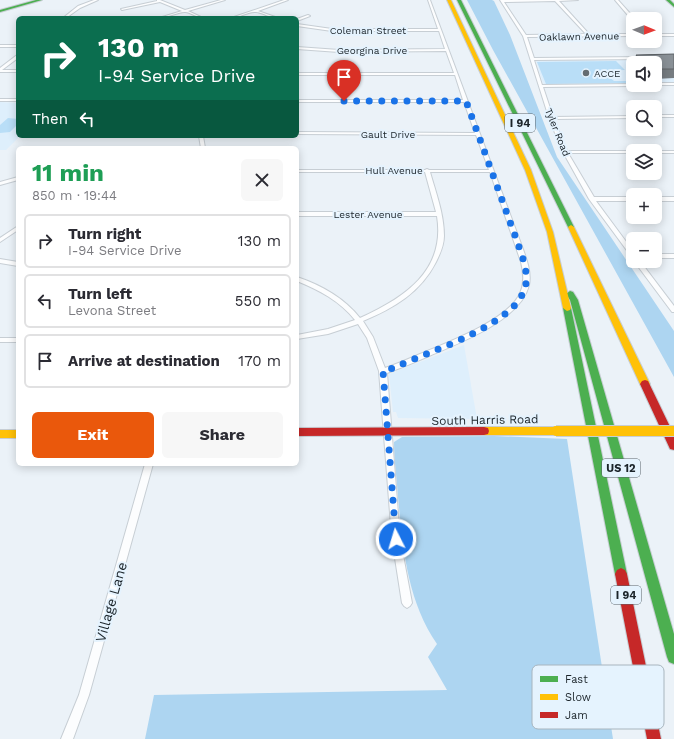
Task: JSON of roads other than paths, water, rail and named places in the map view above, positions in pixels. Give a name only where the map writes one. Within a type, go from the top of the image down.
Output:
[{"type":"main road","points":[[0,11],[40,0]]},
{"type":"main road","name":"I 94","points":[[449,0],[535,188],[550,232],[562,282],[639,665]]},
{"type":"main road","name":"I 94","points":[[459,0],[581,247],[674,446]]},
{"type":"main road","points":[[668,0],[674,6]]},
{"type":"main road","name":"US 12","points":[[562,282],[574,300],[674,657]]},
{"type":"main road","points":[[653,400],[674,425]]},
{"type":"main road","name":"South Harris Road","points":[[299,432],[387,433],[674,431]]},
{"type":"main road","points":[[0,434],[16,434]]},
{"type":"main road","name":"I 94","points":[[652,729],[654,739]]},
{"type":"street","points":[[67,16],[79,7],[97,0]]},
{"type":"street","points":[[167,16],[224,0]]},
{"type":"street","points":[[239,16],[287,0]]},
{"type":"street","points":[[383,371],[490,325],[514,307],[522,296],[526,282],[524,262],[429,0]]},
{"type":"street","points":[[501,0],[577,0]]},
{"type":"street","name":"Tyler Road","points":[[501,0],[525,36],[551,118],[565,152],[592,199],[626,245]]},
{"type":"street","points":[[556,0],[588,36]]},
{"type":"street","points":[[616,0],[627,12]]},
{"type":"street","points":[[122,9],[159,1],[197,16]]},
{"type":"street","points":[[256,11],[271,16]]},
{"type":"street","points":[[299,19],[309,16]]},
{"type":"street","name":"Coleman Street","points":[[299,25],[319,30],[440,30]]},
{"type":"street","name":"Oaklawn Avenue","points":[[525,36],[626,35]]},
{"type":"street","points":[[662,35],[674,35]]},
{"type":"street","points":[[0,46],[16,46]]},
{"type":"street","name":"Georgina Drive","points":[[299,48],[339,51],[448,50]]},
{"type":"street","points":[[0,70],[16,58]]},
{"type":"street","points":[[533,59],[626,58]]},
{"type":"street","points":[[0,70],[16,71]]},
{"type":"street","points":[[299,74],[456,74]]},
{"type":"street","points":[[541,86],[626,84]]},
{"type":"street","points":[[662,84],[674,84]]},
{"type":"street","points":[[0,100],[16,100]]},
{"type":"street","points":[[299,101],[466,101]]},
{"type":"street","points":[[662,116],[674,116]]},
{"type":"street","points":[[551,118],[626,117]]},
{"type":"street","name":"Gault Drive","points":[[299,133],[478,134]]},
{"type":"street","points":[[565,152],[626,152]]},
{"type":"street","points":[[662,152],[674,152]]},
{"type":"street","points":[[299,337],[309,336],[359,320],[393,304],[418,284],[434,261],[440,244],[441,232],[427,170]]},
{"type":"street","name":"Hull Avenue","points":[[299,171],[491,171]]},
{"type":"street","points":[[0,184],[16,179]]},
{"type":"street","points":[[662,199],[674,198]]},
{"type":"street","points":[[592,199],[626,199]]},
{"type":"street","name":"Lester Avenue","points":[[299,214],[438,214]]},
{"type":"street","points":[[0,240],[16,229]]},
{"type":"street","points":[[662,256],[674,256]]},
{"type":"street","points":[[0,261],[16,264]]},
{"type":"street","points":[[642,268],[674,310]]},
{"type":"street","points":[[299,280],[317,286],[344,303],[359,320],[375,346],[383,371],[397,544],[407,604]]},
{"type":"street","points":[[0,340],[16,340]]},
{"type":"street","name":"Village Lane","points":[[67,739],[84,695],[148,466]]},
{"type":"place","name":"ACCE","points":[[586,73]]}]
